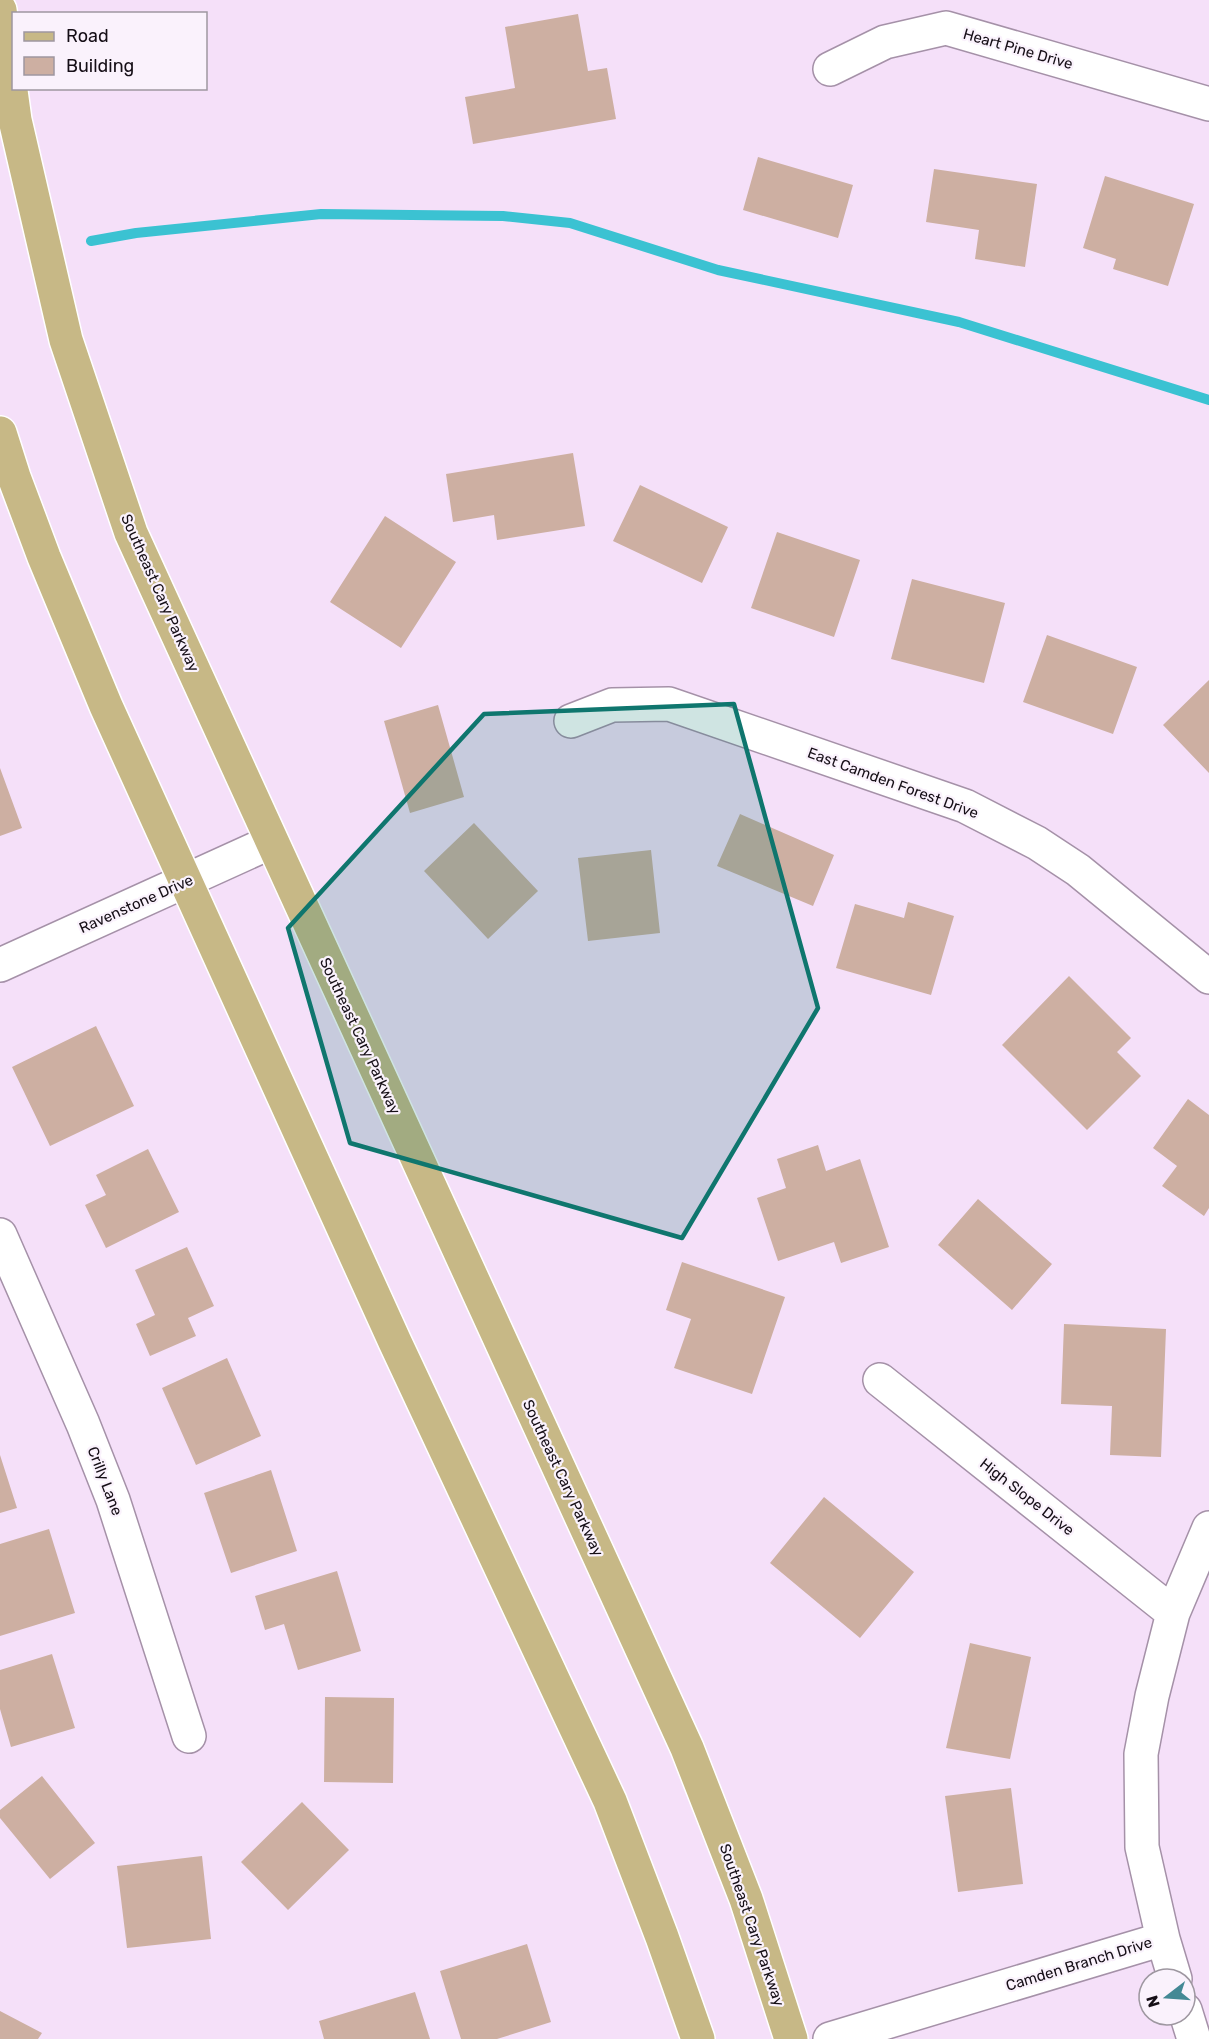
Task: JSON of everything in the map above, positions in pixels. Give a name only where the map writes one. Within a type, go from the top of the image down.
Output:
[{"type":"main road","name":"Southeast Cary Parkway","points":[[0,10],[15,120],[66,340],[131,533],[687,1748],[746,1899],[791,2039]]},
{"type":"main road","points":[[0,433],[14,477],[106,706],[390,1332],[610,1801],[698,2039]]},
{"type":"street","name":"Heart Pine Drive","points":[[830,69],[885,42],[946,28],[1209,104]]},
{"type":"street","name":"East Camden Forest Drive","points":[[571,721],[612,705],[669,704],[965,806],[1037,843],[1078,870],[1209,977]]},
{"type":"street","name":"Ravenstone Drive","points":[[0,965],[272,842]]},
{"type":"street","name":"Crilly Lane","points":[[0,1235],[83,1424],[113,1500],[189,1736]]},
{"type":"street","name":"High Slope Drive","points":[[880,1380],[1173,1613]]},
{"type":"street","name":"Camden Branch Drive","points":[[830,2039],[1162,1939],[1142,1847],[1141,1754],[1152,1696],[1173,1613],[1209,1528]]},
{"type":"street","points":[[1162,1939],[1171,1967]]},
{"type":"highlighted area","points":[[734,704],[818,1008],[682,1238],[350,1143],[288,928],[484,714]]},
{"type":"building","points":[[578,14],[588,71],[607,68],[616,119],[473,144],[465,97],[515,88],[505,27]]},
{"type":"building","points":[[758,157],[853,185],[838,238],[743,210]]},
{"type":"building","points":[[934,169],[1037,184],[1025,267],[975,259],[979,230],[926,222]]},
{"type":"building","points":[[1105,176],[1194,204],[1168,286],[1113,269],[1116,259],[1083,248]]},
{"type":"building","points":[[573,453],[585,526],[497,540],[494,515],[453,522],[446,474]]},
{"type":"building","points":[[640,485],[728,527],[702,583],[613,541]]},
{"type":"building","points":[[385,516],[456,562],[401,648],[330,602]]},
{"type":"building","points":[[777,532],[860,560],[834,637],[751,608]]},
{"type":"building","points":[[912,579],[1005,603],[984,683],[891,659]]},
{"type":"building","points":[[1047,635],[1137,667],[1113,734],[1023,702]]},
{"type":"building","points":[[1209,680],[1209,773],[1163,725]]},
{"type":"building","points":[[438,705],[464,797],[410,813],[384,721]]},
{"type":"building","points":[[0,768],[22,828],[0,836]]},
{"type":"building","points":[[740,814],[834,855],[813,906],[717,866]]},
{"type":"building","points":[[474,823],[538,891],[488,939],[424,871]]},
{"type":"building","points":[[651,850],[660,933],[588,941],[578,858]]},
{"type":"building","points":[[908,902],[954,916],[931,995],[836,968],[855,904],[904,918]]},
{"type":"building","points":[[1069,976],[1131,1038],[1117,1052],[1141,1076],[1087,1130],[1002,1045]]},
{"type":"building","points":[[96,1026],[134,1106],[50,1146],[12,1067]]},
{"type":"building","points":[[1188,1099],[1209,1115],[1209,1208],[1204,1216],[1162,1186],[1177,1166],[1153,1148]]},
{"type":"building","points":[[818,1145],[826,1171],[860,1159],[889,1247],[841,1263],[834,1242],[778,1261],[757,1198],[786,1188],[777,1159]]},
{"type":"building","points":[[148,1149],[179,1212],[106,1248],[85,1205],[106,1195],[96,1175]]},
{"type":"building","points":[[978,1199],[1052,1264],[1012,1310],[938,1245]]},
{"type":"building","points":[[187,1247],[214,1306],[188,1318],[196,1336],[150,1356],[136,1324],[155,1315],[135,1270]]},
{"type":"building","points":[[682,1262],[785,1297],[752,1394],[674,1368],[691,1319],[666,1310]]},
{"type":"building","points":[[1064,1324],[1166,1329],[1161,1457],[1110,1455],[1112,1406],[1061,1404]]},
{"type":"building","points":[[227,1358],[261,1436],[196,1465],[162,1388]]},
{"type":"building","points":[[0,1455],[17,1508],[0,1513]]},
{"type":"building","points":[[271,1470],[297,1551],[231,1573],[204,1493]]},
{"type":"building","points":[[824,1497],[914,1572],[860,1638],[770,1563]]},
{"type":"building","points":[[49,1529],[75,1613],[0,1636],[0,1544]]},
{"type":"building","points":[[337,1571],[361,1651],[298,1670],[284,1624],[265,1630],[255,1596]]},
{"type":"building","points":[[970,1643],[1031,1657],[1010,1759],[946,1748]]},
{"type":"building","points":[[52,1654],[75,1728],[11,1747],[0,1709],[0,1670]]},
{"type":"building","points":[[325,1697],[394,1698],[393,1783],[324,1782]]},
{"type":"building","points":[[42,1776],[95,1843],[50,1879],[0,1818],[0,1810]]},
{"type":"building","points":[[1011,1788],[1023,1884],[958,1892],[945,1796]]},
{"type":"building","points":[[302,1802],[349,1850],[288,1910],[241,1862]]},
{"type":"building","points":[[202,1856],[211,1939],[127,1948],[117,1866]]},
{"type":"building","points":[[527,1944],[551,2022],[497,2039],[461,2039],[440,1971]]},
{"type":"building","points":[[415,1992],[430,2039],[324,2039],[319,2021]]},
{"type":"building","points":[[0,2011],[42,2033],[38,2039],[0,2039]]},
{"type":"waterway","points":[[91,241],[136,233],[321,214],[503,216],[570,223],[718,270],[959,322],[1209,400]]}]
